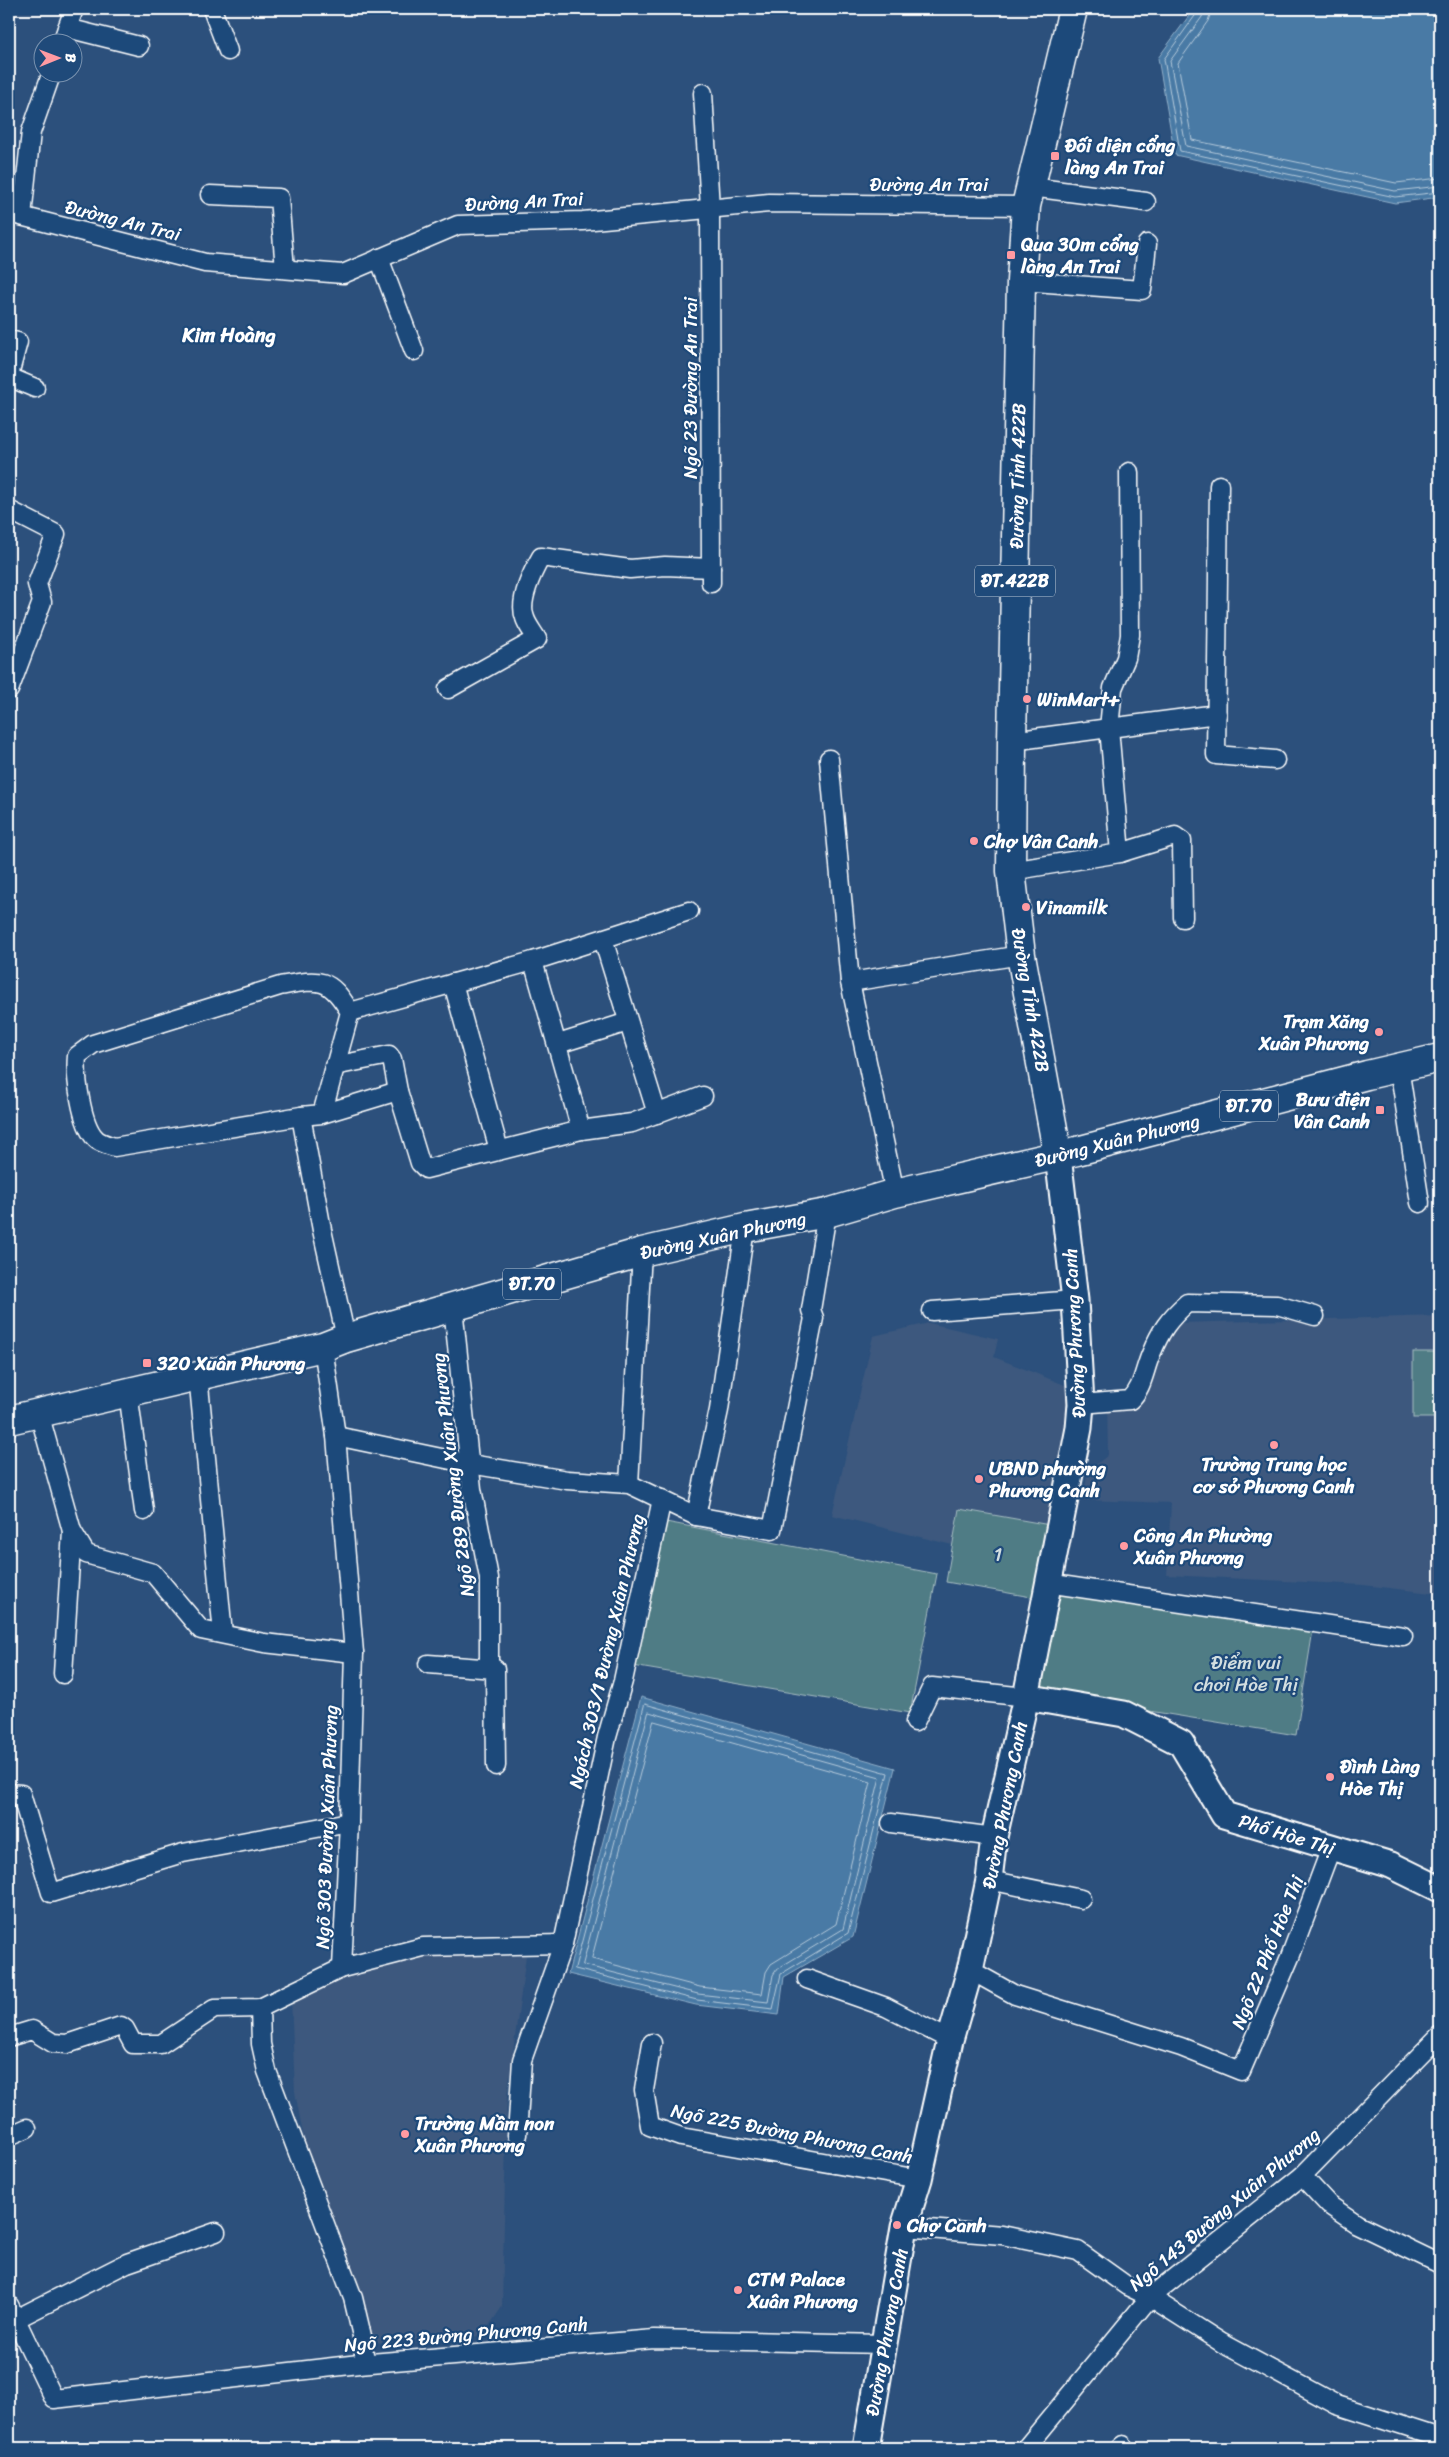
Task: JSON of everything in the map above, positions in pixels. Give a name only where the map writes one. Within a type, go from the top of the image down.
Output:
[{"type":"main road","name":"Đường Tỉnh 422B","points":[[1058,1156],[1021,955],[1011,871],[1012,742],[1021,281],[1028,197],[1073,9]]},
{"type":"main road","name":"Đường Xuân Phương","points":[[18,1414],[128,1392],[335,1342],[642,1252],[745,1228],[827,1213],[895,1194],[1058,1156],[1440,1058]]},
{"type":"street","points":[[66,32],[74,9]]},
{"type":"street","points":[[212,9],[228,51]]},
{"type":"street","points":[[82,38],[139,46]]},
{"type":"street","points":[[16,215],[31,132],[48,82]]},
{"type":"street","name":"Ngõ 23 Đường An Trai","points":[[448,689],[505,659],[537,639],[524,616],[525,591],[534,568],[542,557],[630,569],[665,566],[711,576],[710,208],[703,94]]},
{"type":"street","points":[[210,195],[279,198],[285,269]]},
{"type":"street","name":"Đường An Trai","points":[[16,215],[205,263],[343,274],[458,225],[582,221],[769,203],[1028,197],[1146,202]]},
{"type":"street","points":[[1021,281],[1142,290],[1147,244]]},
{"type":"street","points":[[379,258],[414,351]]},
{"type":"street","points":[[9,340],[18,342],[9,376],[36,388]]},
{"type":"street","points":[[1120,853],[1109,728],[1113,688],[1126,658],[1130,635],[1129,472]]},
{"type":"street","points":[[1219,486],[1216,755],[1276,760]]},
{"type":"street","points":[[9,510],[56,534],[37,584],[42,602],[9,690]]},
{"type":"street","points":[[1012,742],[1217,714]]},
{"type":"street","points":[[829,759],[850,982],[895,1194]]},
{"type":"street","points":[[1011,871],[1120,853],[1174,836],[1182,841],[1183,918]]},
{"type":"street","points":[[350,1012],[533,961],[689,911]]},
{"type":"street","points":[[603,939],[657,1114]]},
{"type":"street","points":[[850,982],[1021,955]]},
{"type":"street","points":[[533,961],[581,1130]]},
{"type":"street","points":[[322,1114],[350,1012],[338,992],[330,985],[308,981],[280,986],[93,1044],[77,1056],[76,1069],[87,1122],[96,1139],[114,1148],[322,1114],[398,1091]]},
{"type":"street","points":[[453,983],[499,1150]]},
{"type":"street","points":[[558,1044],[628,1022]]},
{"type":"street","points":[[334,1066],[388,1055],[392,1059],[398,1091],[420,1163],[426,1169],[581,1130],[632,1123],[703,1096]]},
{"type":"street","points":[[1399,1067],[1420,1203]]},
{"type":"street","name":"Ngõ 303 Đường Xuân Phương","points":[[9,2037],[32,2030],[53,2043],[67,2044],[121,2026],[125,2029],[133,2044],[159,2045],[214,2009],[260,2008],[342,1968],[350,1822],[354,1653],[336,1436],[335,1342],[322,1230],[301,1116]]},
{"type":"street","name":"Đường Phương Canh","points":[[866,2448],[904,2227],[919,2179],[950,2040],[970,1970],[989,1880],[994,1837],[1026,1696],[1079,1428],[1081,1404],[1075,1300],[1058,1156]]},
{"type":"street","points":[[662,1499],[696,1516],[772,1530],[814,1318],[811,1310],[827,1213]]},
{"type":"street","points":[[696,1516],[719,1410],[745,1228]]},
{"type":"street","points":[[629,1484],[642,1252]]},
{"type":"street","points":[[932,1311],[1075,1300]]},
{"type":"street","points":[[1081,1404],[1130,1400],[1137,1394],[1151,1354],[1167,1320],[1187,1303],[1276,1305],[1316,1316]]},
{"type":"street","name":"Ngõ 289 Đường Xuân Phương","points":[[453,1307],[472,1489],[489,1578],[488,1667],[495,1669],[496,1766]]},
{"type":"street","points":[[198,1375],[223,1634]]},
{"type":"street","points":[[128,1392],[144,1511]]},
{"type":"street","points":[[18,1414],[72,1531],[86,1554],[153,1573],[201,1630],[264,1643],[354,1653]]},
{"type":"street","name":"Ngách 303/1 Đường Xuân Phương","points":[[336,1436],[470,1464],[567,1480],[629,1484],[662,1499],[623,1681],[607,1737],[563,1944],[524,2050],[517,2135]]},
{"type":"street","points":[[63,1674],[72,1531]]},
{"type":"street","points":[[1047,1583],[1403,1636]]},
{"type":"street","points":[[428,1664],[488,1667]]},
{"type":"street","points":[[915,1722],[932,1687],[1026,1696]]},
{"type":"street","name":"Phố Hòe Thị","points":[[1026,1696],[1124,1714],[1181,1743],[1224,1814],[1391,1865],[1440,1889]]},
{"type":"street","points":[[9,1793],[21,1794],[51,1893],[183,1853],[350,1822]]},
{"type":"street","points":[[891,1823],[994,1837]]},
{"type":"street","name":"Ngõ 22 Phố Hòe Thị","points":[[970,1970],[1015,1995],[1181,2047],[1241,2071],[1290,1957],[1331,1848]]},
{"type":"street","points":[[989,1880],[1081,1899]]},
{"type":"street","points":[[342,1968],[423,1947],[563,1944]]},
{"type":"street","points":[[807,1979],[886,2007],[950,2040]]},
{"type":"street","points":[[260,2008],[261,2044],[266,2071],[353,2298],[362,2336],[365,2363]]},
{"type":"street","name":"Ngõ 143 Đường Xuân Phương","points":[[1026,2448],[1150,2297],[1302,2176],[1440,2035]]},
{"type":"street","name":"Ngõ 225 Đường Phương Canh","points":[[652,2043],[644,2090],[650,2126],[681,2137],[919,2179]]},
{"type":"street","points":[[9,2136],[27,2128]]},
{"type":"street","points":[[1302,2176],[1329,2204],[1357,2224],[1440,2264]]},
{"type":"street","points":[[904,2227],[1002,2235],[1078,2252],[1127,2286],[1150,2297],[1222,2344],[1337,2405],[1440,2438]]},
{"type":"street","points":[[12,2312],[128,2263],[216,2232]]},
{"type":"street","name":"Ngõ 223 Đường Phương Canh","points":[[12,2312],[54,2399],[365,2363],[654,2339],[883,2344]]},
{"type":"shaded area","name":"Trường Trung học cơ sở Phương Canh","points":[[1440,1316],[1440,1594],[1363,1585],[1167,1575],[1171,1503],[1083,1500],[1088,1471],[1108,1455],[1107,1402],[1143,1400],[1176,1323]]},
{"type":"shaded area","points":[[929,1323],[998,1339],[994,1357],[1070,1387],[1050,1525],[959,1509],[952,1545],[832,1515],[873,1336]]},
{"type":"shaded area","name":"Trường Mầm non Xuân Phương","points":[[526,1956],[507,2097],[502,2307],[482,2336],[372,2343],[310,2171],[295,2092],[291,1999],[344,1975],[421,1957]]},
{"type":"green space","points":[[1413,1352],[1440,1352],[1440,1418],[1413,1418]]},
{"type":"green space","name":"1","points":[[959,1509],[1050,1525],[1037,1598],[946,1582]]},
{"type":"green space","points":[[666,1522],[937,1574],[910,1713],[633,1666]]},
{"type":"green space","name":"Điểm vui chơi Hòe Thị","points":[[1050,1587],[1313,1630],[1296,1735],[1033,1692]]},
{"type":"water","points":[[1194,9],[1440,9],[1440,197],[1395,203],[1175,155],[1158,58]]},
{"type":"water","points":[[641,1697],[895,1768],[853,1937],[784,1977],[779,2015],[696,2005],[568,1974]]},
{"type":"place","name":"Đối diện cổng làng An Trai","points":[[1055,156]]},
{"type":"place","name":"Qua 30m cổng làng An Trai","points":[[1011,255]]},
{"type":"place","name":"WinMart+","points":[[1027,699]]},
{"type":"place","name":"Chợ Vân Canh","points":[[974,841]]},
{"type":"place","name":"Vinamilk","points":[[1026,907]]},
{"type":"place","name":"Trạm Xăng Xuân Phương","points":[[1379,1032]]},
{"type":"place","name":"Bưu điện Vân Canh","points":[[1380,1110]]},
{"type":"place","name":"320 Xuân Phương","points":[[147,1363]]},
{"type":"place","name":"Trường Trung học cơ sở Phương Canh","points":[[1274,1445]]},
{"type":"place","name":"UBND phường Phương Canh","points":[[979,1479]]},
{"type":"place","name":"Công An Phường Xuân Phương","points":[[1124,1546]]},
{"type":"place","name":"Đình Làng Hòe Thị","points":[[1330,1777]]},
{"type":"place","name":"Trường Mầm non Xuân Phương","points":[[405,2134]]},
{"type":"place","name":"Chợ Canh","points":[[897,2225]]},
{"type":"place","name":"CTM Palace Xuân Phương","points":[[738,2290]]},
{"type":"district","name":"Kim Hoàng","points":[[229,335]]}]
